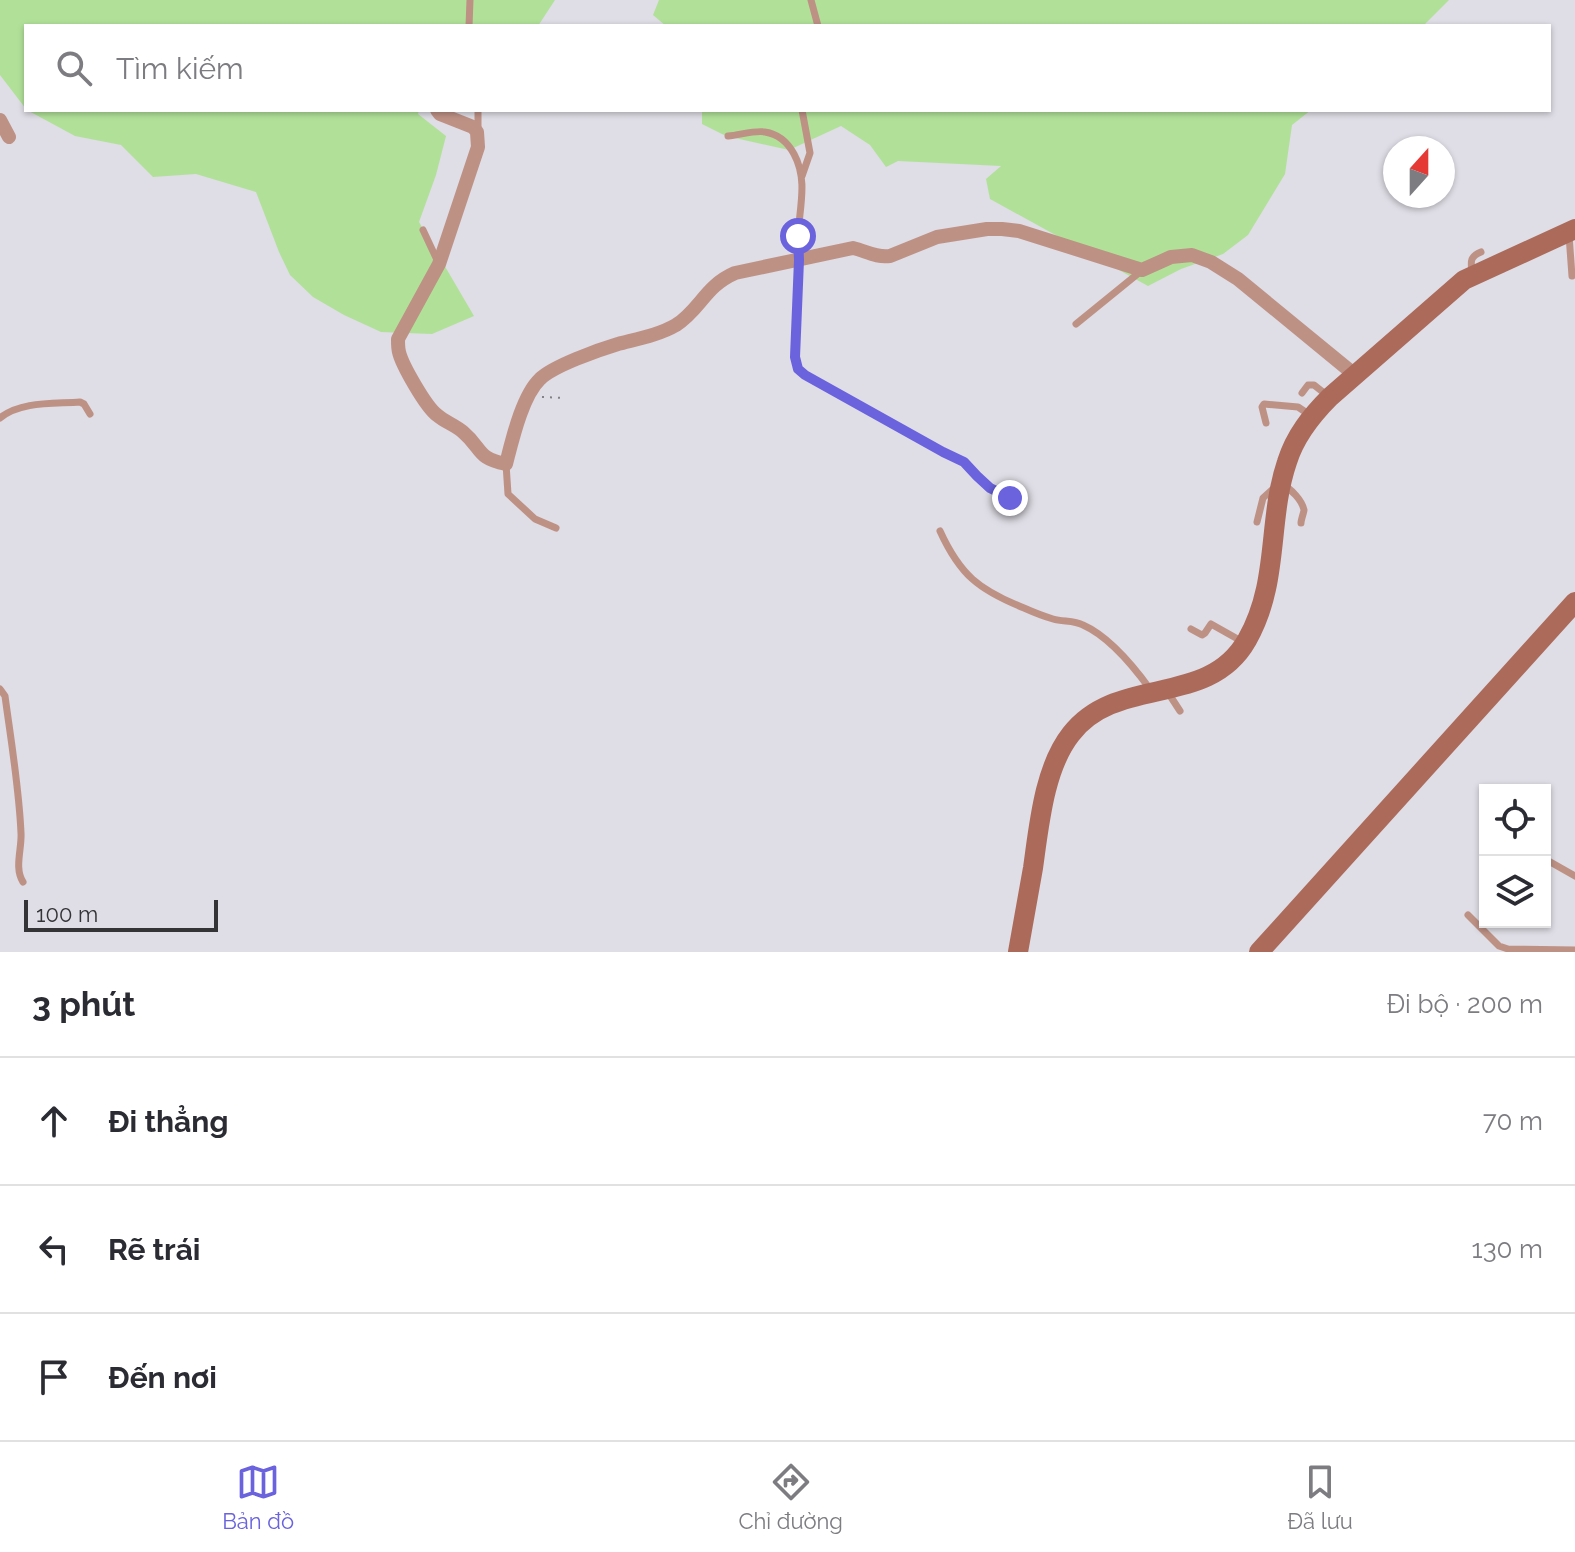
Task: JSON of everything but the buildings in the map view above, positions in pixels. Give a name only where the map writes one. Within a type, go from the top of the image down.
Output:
[{"type":"street","points":[[438,112],[473,127],[477,132],[478,147],[439,264],[402,328],[398,339],[399,353],[426,403],[437,415],[467,435],[491,461],[506,464],[514,431],[537,381],[597,350],[677,325],[723,278],[853,248],[882,257],[937,237],[987,229],[1019,231],[1142,270],[1171,257],[1192,255],[1211,262],[1238,279],[1355,375]]},
{"type":"street","points":[[0,120],[9,137]]},
{"type":"street","points":[[1018,952],[1050,779],[1069,735],[1096,710],[1191,683],[1215,674],[1232,661],[1257,622],[1268,583],[1287,461],[1311,416],[1472,275],[1572,231]]},
{"type":"street","points":[[1259,952],[1575,602]]},
{"type":"lane","points":[[469,24],[470,0]]},
{"type":"lane","points":[[811,0],[817,24]]},
{"type":"lane","points":[[477,132],[478,112]]},
{"type":"lane","points":[[802,112],[810,153],[802,176]]},
{"type":"lane","points":[[728,136],[764,131],[779,137],[789,146],[802,176],[797,248],[799,260]]},
{"type":"lane","points":[[423,230],[439,264]]},
{"type":"lane","points":[[1572,231],[1572,276]]},
{"type":"lane","points":[[1472,275],[1470,259],[1481,252]]},
{"type":"lane","points":[[1076,324],[1142,270]]},
{"type":"lane","points":[[1302,393],[1308,385],[1314,385],[1330,397]]},
{"type":"lane","points":[[0,418],[17,408],[31,405],[80,402],[90,414]]},
{"type":"lane","points":[[1266,423],[1264,404],[1298,407],[1311,416]]},
{"type":"lane","points":[[506,464],[508,494],[535,519],[556,528]]},
{"type":"lane","points":[[1257,522],[1263,498],[1272,489],[1281,487],[1293,491],[1303,507],[1301,523]]},
{"type":"lane","points":[[940,531],[951,553],[978,585],[997,597],[1048,617],[1083,624],[1097,633],[1180,711]]},
{"type":"lane","points":[[1191,629],[1202,635],[1211,624],[1245,643]]},
{"type":"lane","points":[[0,689],[5,696],[20,813],[19,871],[23,882]]},
{"type":"lane","points":[[1551,862],[1575,876]]},
{"type":"lane","points":[[1468,915],[1499,946],[1508,949],[1575,950]]},
{"type":"path","points":[[799,260],[795,335],[798,369],[964,462],[990,488],[1010,498]]},
{"type":"path","points":[[530,393],[564,398]]},
{"type":"green space","points":[[0,0],[555,0],[539,24],[24,24],[24,106],[0,75]]},
{"type":"green space","points":[[659,0],[1449,0],[1425,24],[664,24],[653,15]]},
{"type":"green space","points":[[31,112],[418,112],[446,136],[419,222],[474,316],[432,334],[381,332],[313,297],[290,275],[256,192],[196,174],[153,177],[121,145],[75,136]]},
{"type":"green space","points":[[702,112],[1308,112],[1292,125],[1285,174],[1248,235],[1223,254],[1181,269],[1148,286],[990,199],[986,179],[1001,166],[898,161],[886,167],[870,145],[841,126],[789,150],[726,136],[702,124]]},
{"type":"route","points":[[798,236],[795,357],[798,369],[964,462],[990,488],[1010,498]]}]
